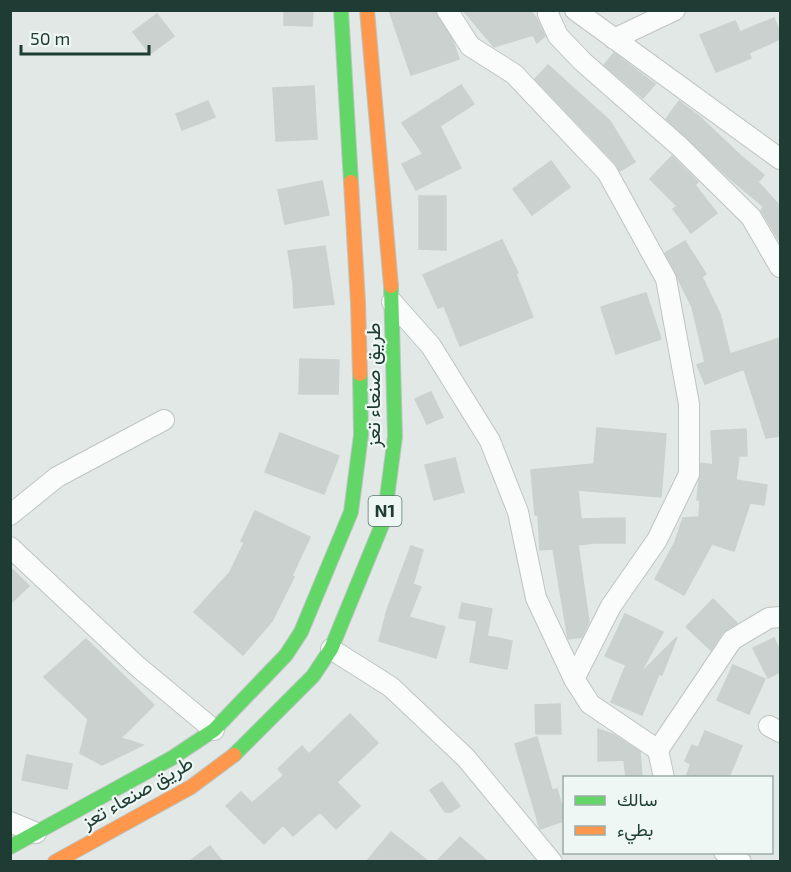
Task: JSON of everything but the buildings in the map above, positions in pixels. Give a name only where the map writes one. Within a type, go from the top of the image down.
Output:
[{"type":"highway","name":"طريق صنعاء تعز","points":[[55,861],[191,787],[240,751],[313,676],[331,649],[384,520],[395,437],[375,339],[358,303],[342,10]]},
{"type":"highway","name":"طريق صنعاء تعز","points":[[10,847],[172,758],[214,730],[286,655],[301,632],[351,512],[375,339],[392,302],[367,10]]},
{"type":"street","points":[[447,10],[470,46],[514,74],[607,172],[666,279],[689,404],[689,474],[657,540],[611,606],[574,679]]},
{"type":"street","points":[[549,10],[548,14],[558,36],[583,62],[679,146],[751,217],[780,267]]},
{"type":"street","points":[[575,10],[780,159]]},
{"type":"street","points":[[614,39],[675,10]]},
{"type":"street","points":[[392,302],[430,346],[490,441],[518,512],[536,598],[574,679],[590,704],[658,750],[664,776]]},
{"type":"street","points":[[10,515],[57,477],[164,420]]},
{"type":"street","points":[[10,546],[136,666],[214,730]]},
{"type":"street","points":[[658,750],[732,640],[769,618],[780,617]]},
{"type":"street","points":[[331,649],[391,687],[458,750],[552,861]]},
{"type":"street","points":[[10,822],[36,833]]},
{"type":"traffic: fast","points":[[341,10],[351,182]]},
{"type":"traffic: fast","points":[[234,755],[313,676],[331,649],[384,520],[395,437],[391,286]]},
{"type":"traffic: fast","points":[[10,847],[172,758],[214,730],[286,655],[301,632],[351,512],[361,435],[360,374]]},
{"type":"traffic: slow","points":[[367,10],[391,286]]},
{"type":"traffic: slow","points":[[351,182],[360,374]]},
{"type":"traffic: slow","points":[[55,862],[191,787],[234,755]]}]
